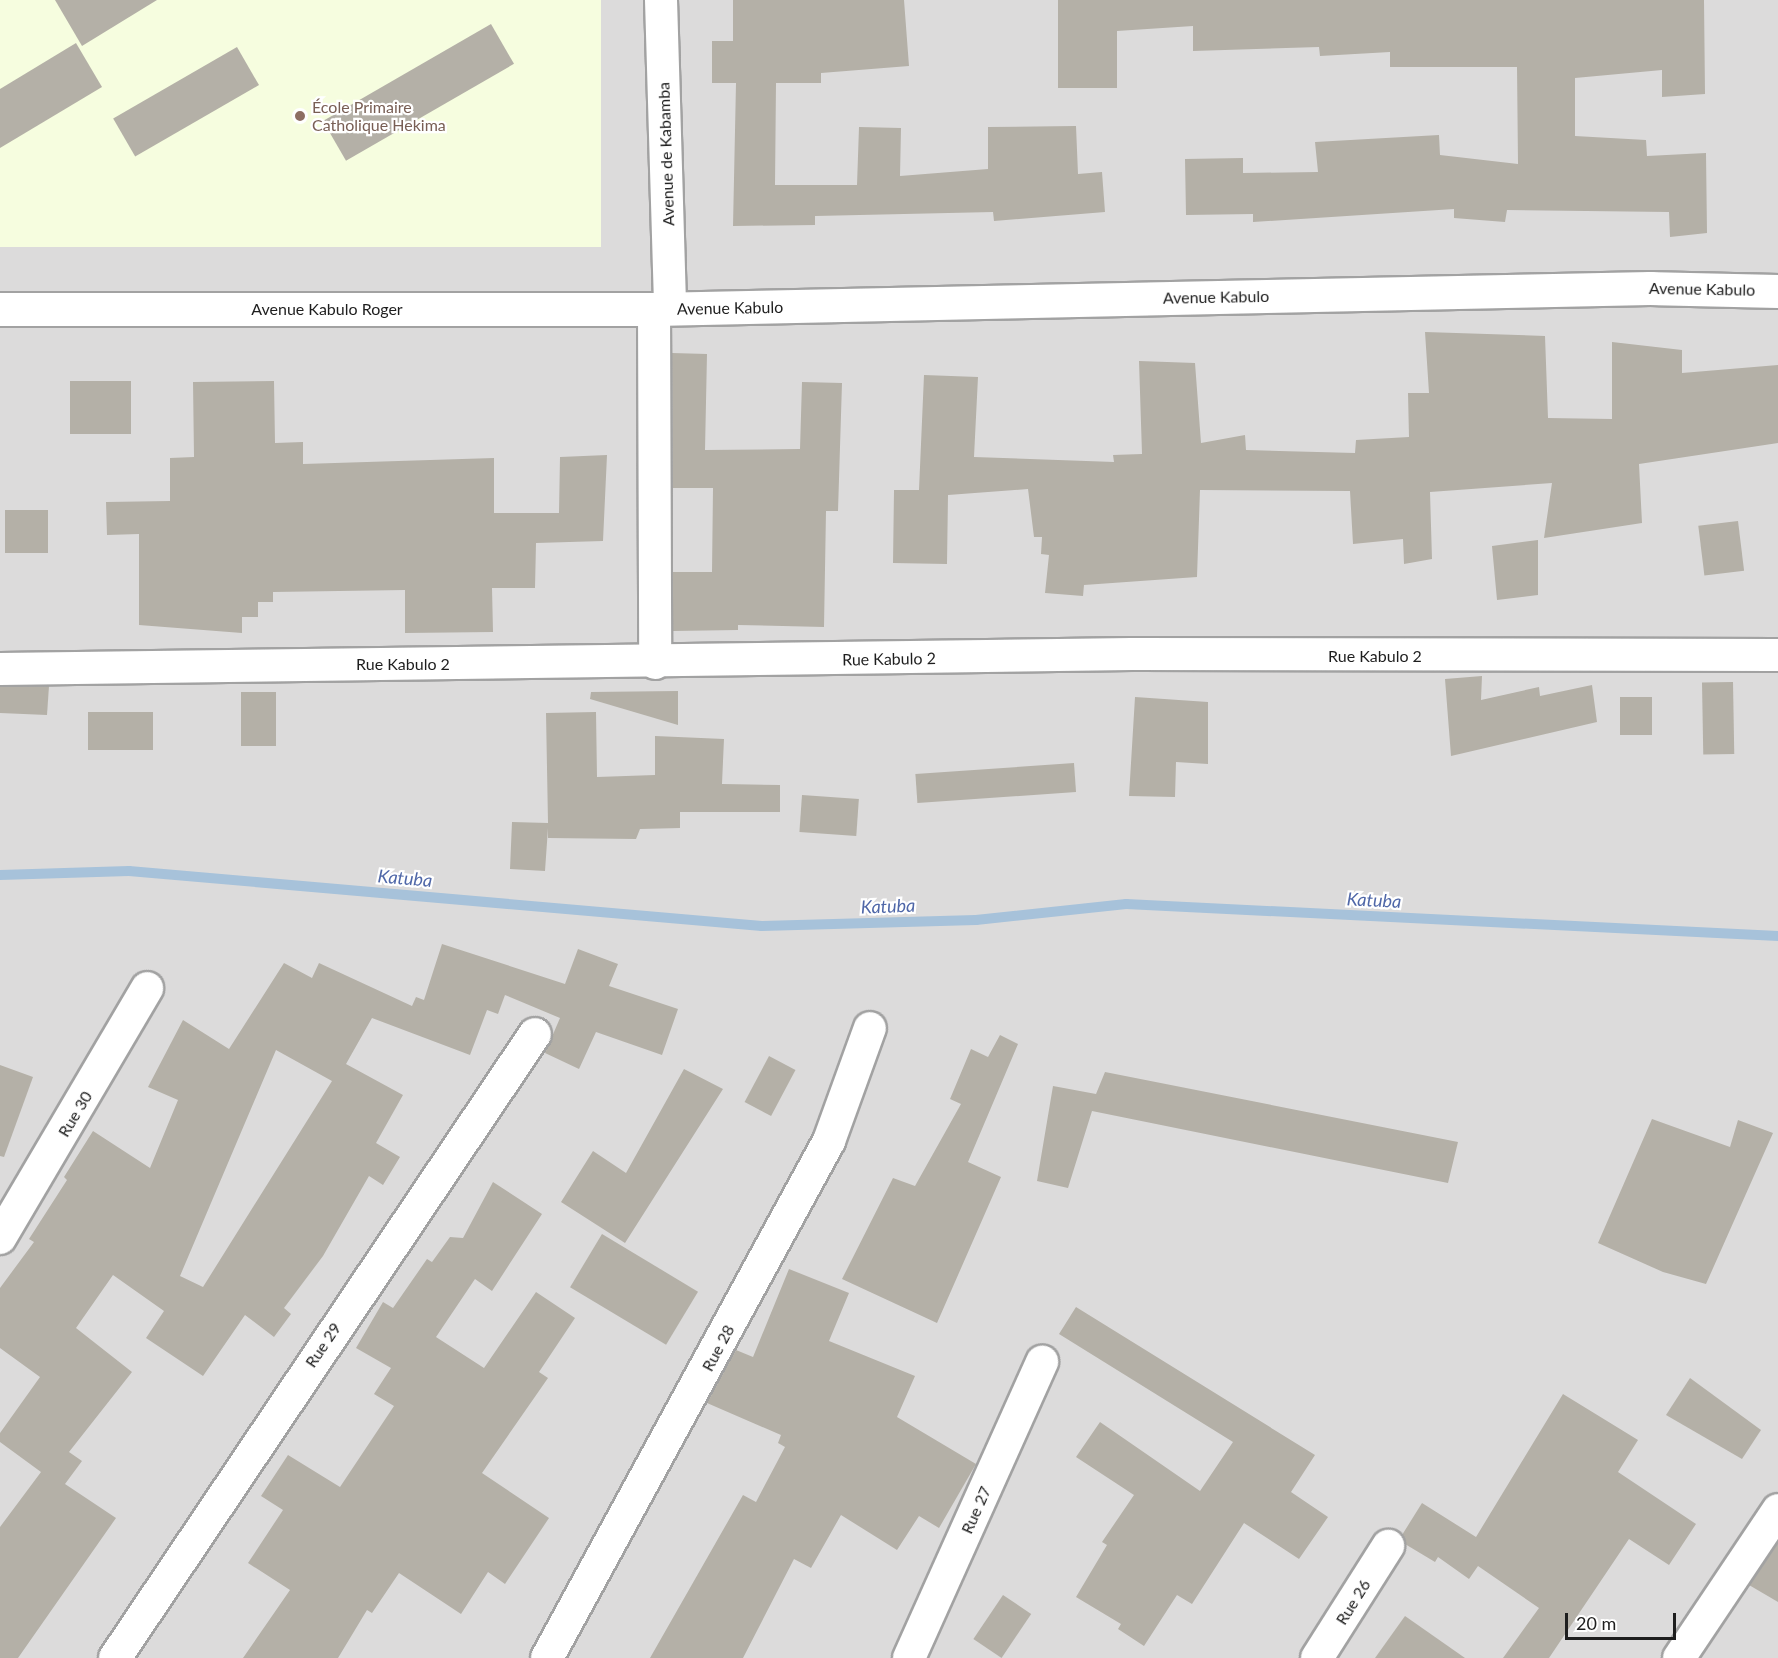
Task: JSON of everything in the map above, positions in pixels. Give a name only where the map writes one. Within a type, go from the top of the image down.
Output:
[{"type":"street","name":"Avenue de Kabamba","points":[[655,663],[662,309],[661,0]]},
{"type":"street","name":"Avenue Kabulo","points":[[662,309],[1650,288],[1778,291]]},
{"type":"street","name":"Avenue Kabulo Roger","points":[[0,309],[662,309]]},
{"type":"street","name":"Rue Kabulo 2","points":[[0,669],[655,663],[1132,654],[1778,655]]},
{"type":"street","name":"Rue 30","points":[[0,1238],[147,988]]},
{"type":"street","name":"Rue 28","points":[[547,1658],[829,1141],[870,1028]]},
{"type":"street","name":"Rue 29","points":[[115,1658],[535,1034]]},
{"type":"street","name":"Rue 27","points":[[909,1658],[1042,1362]]},
{"type":"street","points":[[1679,1658],[1778,1510]]},
{"type":"street","name":"Rue 26","points":[[1317,1658],[1388,1546]]},
{"type":"shaded area","points":[[0,0],[1778,0],[1778,1658],[0,1658]]},
{"type":"shaded area","name":"École Primaire Catholique Hekima","points":[[0,0],[601,0],[601,247],[0,247]]},
{"type":"building","points":[[55,0],[157,0],[82,46]]},
{"type":"building","points":[[733,0],[904,0],[909,66],[821,73],[821,83],[776,83],[775,185],[857,185],[859,127],[901,128],[900,176],[988,169],[988,127],[1076,126],[1078,174],[1102,172],[1105,212],[994,221],[993,212],[815,216],[815,225],[733,226],[736,83],[712,83],[712,41],[733,41]]},
{"type":"building","points":[[1058,0],[1704,0],[1705,94],[1662,97],[1662,70],[1575,78],[1575,136],[1646,140],[1647,156],[1706,153],[1707,233],[1670,237],[1669,212],[1507,210],[1505,222],[1454,218],[1454,209],[1253,222],[1253,214],[1186,215],[1185,159],[1243,158],[1243,173],[1318,172],[1315,142],[1439,135],[1440,155],[1518,164],[1517,67],[1390,67],[1390,52],[1320,56],[1319,47],[1193,51],[1193,26],[1117,31],[1117,88],[1058,88]]},
{"type":"building","points":[[491,24],[514,64],[346,161],[323,121]]},
{"type":"building","points":[[76,43],[102,87],[0,148],[0,89]]},
{"type":"building","points":[[237,47],[259,85],[135,157],[113,119]]},
{"type":"building","points":[[1425,332],[1545,336],[1548,418],[1612,419],[1612,342],[1682,350],[1682,373],[1778,365],[1778,443],[1639,464],[1642,523],[1544,538],[1552,483],[1430,492],[1432,559],[1404,564],[1403,539],[1353,544],[1350,491],[1200,490],[1197,577],[1084,585],[1083,596],[1045,593],[1049,555],[1041,554],[1042,537],[1034,537],[1028,489],[948,495],[947,564],[893,563],[894,490],[919,490],[924,375],[978,377],[974,457],[1114,462],[1113,455],[1142,454],[1139,361],[1195,363],[1201,443],[1245,435],[1246,450],[1355,453],[1356,440],[1409,437],[1408,393],[1429,393]]},
{"type":"building","points":[[672,353],[707,354],[705,450],[800,449],[802,382],[842,383],[838,511],[826,511],[824,627],[738,625],[738,630],[673,631],[673,572],[712,572],[713,488],[673,488]]},
{"type":"building","points":[[70,381],[131,381],[131,434],[70,434]]},
{"type":"building","points":[[274,381],[275,443],[303,442],[303,464],[494,458],[494,513],[559,513],[560,457],[607,455],[603,541],[536,543],[535,588],[492,588],[493,632],[405,633],[405,590],[273,592],[273,602],[258,602],[258,617],[242,617],[242,633],[139,625],[139,534],[107,535],[106,502],[170,501],[170,458],[194,457],[193,382]]},
{"type":"building","points":[[5,510],[48,510],[48,553],[5,553]]},
{"type":"building","points":[[1738,521],[1744,571],[1704,576],[1698,526]]},
{"type":"building","points":[[1538,540],[1538,595],[1497,600],[1492,546]]},
{"type":"building","points":[[1482,676],[1481,700],[1539,687],[1540,696],[1592,685],[1597,722],[1451,756],[1445,679]]},
{"type":"building","points":[[1733,682],[1734,754],[1703,755],[1702,683]]},
{"type":"building","points":[[49,686],[47,715],[0,713],[0,687]]},
{"type":"building","points":[[678,691],[678,725],[590,699],[591,692]]},
{"type":"building","points":[[241,692],[276,692],[276,746],[241,746]]},
{"type":"building","points":[[1135,697],[1208,702],[1208,764],[1176,762],[1175,797],[1129,796]]},
{"type":"building","points":[[1620,697],[1652,697],[1652,735],[1620,735]]},
{"type":"building","points":[[88,712],[153,712],[153,750],[88,750]]},
{"type":"building","points":[[596,712],[597,777],[655,775],[655,736],[724,739],[722,784],[780,785],[780,812],[680,812],[680,828],[640,829],[636,839],[548,838],[548,828],[545,871],[510,869],[512,822],[548,823],[546,713]]},
{"type":"building","points":[[1074,763],[1076,792],[917,803],[915,774]]},
{"type":"building","points":[[802,795],[859,799],[856,836],[799,832]]},
{"type":"building","points":[[442,944],[565,984],[578,949],[618,964],[609,986],[678,1009],[662,1055],[596,1032],[579,1069],[545,1053],[560,1018],[505,995],[498,1014],[487,1010],[470,1055],[372,1018],[346,1064],[403,1095],[376,1143],[400,1157],[383,1185],[369,1176],[323,1256],[284,1308],[291,1314],[274,1337],[245,1315],[203,1376],[146,1338],[164,1311],[113,1275],[76,1328],[132,1372],[69,1452],[82,1461],[65,1484],[116,1518],[18,1658],[0,1658],[0,1527],[41,1472],[0,1442],[0,1433],[40,1377],[0,1348],[0,1288],[34,1242],[29,1239],[67,1180],[64,1177],[93,1131],[150,1168],[178,1100],[148,1087],[183,1020],[229,1049],[284,963],[312,978],[319,963],[412,1006],[416,997],[424,1000]],"holes":[[[276,1050],[332,1081],[203,1287],[180,1276]]]},
{"type":"building","points":[[1000,1035],[1018,1044],[968,1162],[1001,1177],[937,1323],[842,1279],[893,1178],[915,1186],[961,1104],[950,1099],[971,1049],[988,1057]]},
{"type":"building","points":[[769,1056],[795,1070],[771,1116],[745,1102]]},
{"type":"building","points":[[0,1065],[33,1077],[4,1157],[0,1156]]},
{"type":"building","points":[[684,1069],[723,1089],[625,1243],[561,1202],[593,1151],[626,1173]]},
{"type":"building","points":[[1105,1072],[1458,1142],[1448,1183],[1092,1111],[1068,1188],[1037,1181],[1053,1086],[1096,1094]]},
{"type":"building","points":[[1652,1119],[1730,1147],[1738,1120],[1773,1133],[1706,1284],[1663,1272],[1598,1243]]},
{"type":"building","points":[[493,1182],[542,1214],[492,1291],[475,1279],[436,1337],[484,1368],[536,1292],[575,1318],[539,1372],[548,1378],[482,1473],[549,1518],[505,1584],[488,1572],[461,1614],[399,1573],[372,1613],[367,1610],[338,1658],[243,1658],[290,1590],[248,1563],[283,1510],[261,1496],[288,1455],[340,1487],[394,1406],[374,1394],[391,1368],[356,1348],[383,1302],[393,1308],[427,1259],[432,1262],[450,1237],[463,1238]]},
{"type":"building","points":[[602,1234],[698,1292],[666,1345],[570,1287]]},
{"type":"building","points":[[789,1269],[849,1293],[829,1341],[915,1376],[897,1417],[976,1464],[939,1528],[919,1516],[897,1550],[841,1515],[811,1568],[794,1559],[743,1658],[650,1658],[743,1495],[756,1502],[785,1447],[778,1443],[781,1435],[707,1403],[736,1350],[753,1357]]},
{"type":"building","points":[[1076,1307],[1315,1455],[1291,1492],[1328,1517],[1299,1559],[1244,1523],[1192,1604],[1177,1595],[1144,1646],[1118,1629],[1121,1624],[1076,1597],[1107,1545],[1102,1542],[1134,1495],[1076,1457],[1100,1422],[1200,1491],[1233,1442],[1059,1334]]},
{"type":"building","points":[[1690,1378],[1761,1430],[1742,1459],[1666,1415]]},
{"type":"building","points":[[1563,1394],[1638,1440],[1618,1472],[1696,1524],[1669,1565],[1629,1539],[1549,1658],[1503,1658],[1539,1608],[1478,1566],[1469,1579],[1438,1557],[1435,1562],[1405,1544],[1402,1535],[1422,1503],[1476,1537]]},
{"type":"building","points":[[1778,1542],[1778,1602],[1749,1585]]},
{"type":"building","points":[[1003,1595],[1031,1614],[1002,1658],[973,1639]]},
{"type":"building","points":[[1405,1616],[1465,1658],[1375,1658]]},
{"type":"waterway","name":"Katuba","points":[[0,875],[129,871],[762,926],[976,920],[1126,904],[1778,936]]},
{"type":"place","name":"École Primaire Catholique Hekima","points":[[300,116]]}]
